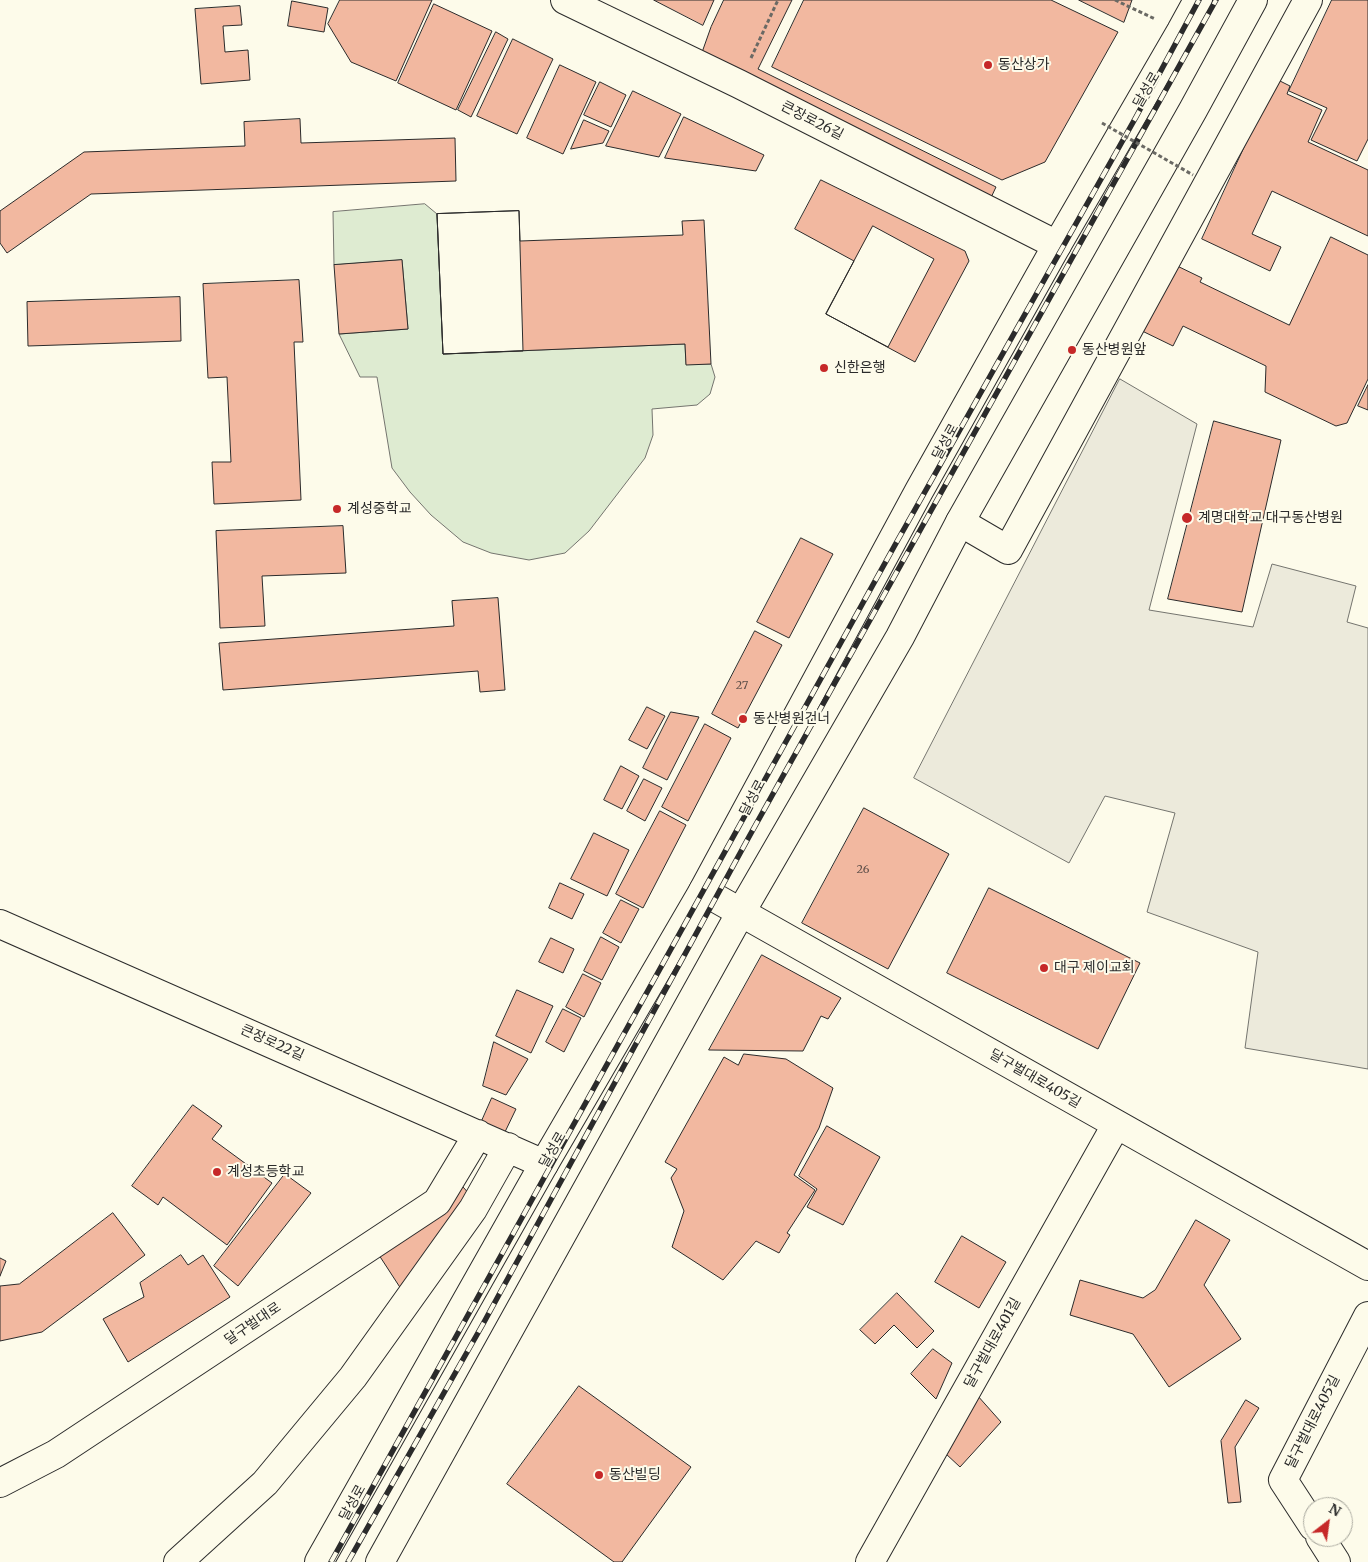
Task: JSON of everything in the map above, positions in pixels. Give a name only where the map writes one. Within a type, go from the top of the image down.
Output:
[{"type":"main road","name":"큰장로26길","points":[[565,0],[739,84],[1057,246]]},
{"type":"main road","name":"달성로","points":[[320,1562],[544,1164],[703,891],[919,490],[1198,0]]},
{"type":"main road","points":[[380,1562],[741,912],[900,637],[960,522],[1194,110],[1253,0]]},
{"type":"main road","points":[[960,522],[1008,550],[1308,0]]},
{"type":"main road","name":"달구벌대로405길","points":[[703,891],[1368,1266]]},
{"type":"main road","name":"큰장로22길","points":[[0,924],[544,1164]]},
{"type":"main road","name":"달구벌대로401길","points":[[870,1562],[1116,1125]]},
{"type":"main road","name":"달구벌대로","points":[[0,1483],[56,1454],[437,1202],[478,1134]]},
{"type":"main road","points":[[178,1562],[264,1483],[353,1377],[473,1209],[508,1147]]},
{"type":"main road","name":"달구벌대로405길","points":[[1303,1511],[1283,1480],[1368,1316]]},
{"type":"main road","points":[[1326,1547],[1336,1562]]},
{"type":"path","points":[[739,84],[778,0]]},
{"type":"path","points":[[1115,0],[1181,31]]},
{"type":"path","points":[[1102,124],[1193,175]]},
{"type":"green space","points":[[425,204],[437,214],[443,354],[685,344],[686,364],[711,364],[715,377],[710,394],[697,405],[652,409],[653,435],[645,458],[589,531],[565,553],[529,560],[491,553],[463,542],[431,515],[392,468],[377,377],[360,377],[339,334],[408,329],[402,260],[334,265],[333,212]]},
{"type":"shaded area","points":[[1120,379],[1197,424],[1149,610],[1253,627],[1272,564],[1356,586],[1347,622],[1368,628],[1368,1069],[1245,1048],[1258,952],[1147,912],[1175,813],[1105,796],[1069,863],[914,778]]},
{"type":"building","points":[[340,0],[432,0],[396,81],[351,62],[328,24]]},
{"type":"building","points":[[654,0],[714,0],[703,25]]},
{"type":"building","points":[[724,0],[792,0],[758,69],[996,187],[988,204],[700,58],[711,27]]},
{"type":"building","points":[[804,0],[1051,0],[1118,32],[1045,162],[1002,180],[772,67]]},
{"type":"building","points":[[1079,0],[1132,0],[1124,22]]},
{"type":"building","points":[[1332,0],[1368,0],[1368,139],[1357,161],[1311,140],[1327,108],[1289,91]]},
{"type":"building","points":[[292,1],[328,8],[324,32],[288,26]]},
{"type":"building","points":[[434,4],[492,31],[456,110],[398,83]]},
{"type":"building","points":[[240,6],[242,25],[223,26],[225,52],[248,50],[250,80],[201,84],[195,9]]},
{"type":"building","points":[[496,32],[508,39],[471,117],[458,110]]},
{"type":"building","points":[[513,39],[553,59],[517,134],[477,116]]},
{"type":"building","points":[[560,65],[596,82],[563,154],[527,138]]},
{"type":"building","points":[[1276,79],[1290,86],[1287,94],[1322,110],[1308,142],[1368,170],[1368,236],[1272,191],[1252,234],[1281,247],[1270,271],[1202,239]]},
{"type":"building","points":[[600,82],[626,95],[611,127],[584,115]]},
{"type":"building","points":[[633,91],[681,114],[659,157],[606,146]]},
{"type":"building","points":[[684,117],[764,155],[756,171],[665,158]]},
{"type":"building","points":[[300,119],[301,143],[455,138],[456,181],[91,194],[7,253],[0,243],[0,211],[84,152],[245,146],[244,122]]},
{"type":"building","points":[[584,120],[609,131],[603,143],[571,149]]},
{"type":"building","points":[[821,180],[965,251],[969,261],[915,362],[826,314],[854,261],[795,229]]},
{"type":"building","points":[[519,211],[523,351],[443,354],[437,214]]},
{"type":"building","points":[[519,211],[520,241],[683,235],[682,221],[704,220],[711,364],[686,365],[685,344],[443,354],[437,214]]},
{"type":"building","points":[[873,226],[934,259],[888,347],[826,314]]},
{"type":"building","points":[[1331,237],[1368,255],[1368,379],[1347,423],[1336,426],[1265,392],[1266,366],[1183,326],[1173,346],[1136,328],[1169,262],[1202,278],[1200,282],[1289,325]]},
{"type":"building","points":[[402,260],[408,329],[339,334],[334,265]]},
{"type":"building","points":[[299,280],[303,342],[294,342],[301,500],[214,504],[212,462],[231,462],[227,377],[208,378],[203,284]]},
{"type":"building","points":[[180,297],[181,341],[28,346],[27,302]]},
{"type":"building","points":[[1368,385],[1368,410],[1358,406]]},
{"type":"building","points":[[1214,421],[1281,440],[1242,612],[1168,599]]},
{"type":"building","points":[[343,526],[346,573],[262,576],[265,626],[220,628],[216,531]]},
{"type":"building","points":[[801,538],[833,554],[789,638],[757,622]]},
{"type":"building","points":[[498,598],[505,690],[480,692],[478,671],[223,690],[219,643],[454,626],[452,601]]},
{"type":"building","points":[[755,631],[782,645],[738,728],[712,714]]},
{"type":"building","points":[[647,707],[665,716],[647,749],[629,740]]},
{"type":"building","points":[[671,712],[699,717],[667,780],[643,768]]},
{"type":"building","points":[[705,724],[731,738],[688,821],[662,807]]},
{"type":"building","points":[[621,766],[639,776],[622,809],[604,800]]},
{"type":"building","points":[[644,779],[662,788],[645,821],[627,811]]},
{"type":"building","points":[[864,808],[949,854],[888,969],[802,923]]},
{"type":"building","points":[[660,811],[686,825],[643,908],[616,894]]},
{"type":"building","points":[[594,833],[629,850],[607,896],[571,879]]},
{"type":"building","points":[[560,883],[584,894],[572,919],[549,908]]},
{"type":"building","name":"대구 제이교회","points":[[989,888],[1140,963],[1098,1049],[947,973]]},
{"type":"building","points":[[621,900],[639,909],[621,943],[603,933]]},
{"type":"building","points":[[601,937],[619,947],[602,980],[584,971]]},
{"type":"building","points":[[551,938],[574,949],[563,973],[539,962]]},
{"type":"building","points":[[762,955],[841,998],[828,1019],[821,1016],[803,1051],[709,1050]]},
{"type":"building","points":[[583,974],[601,983],[584,1017],[566,1007]]},
{"type":"building","points":[[517,990],[553,1006],[531,1053],[496,1036]]},
{"type":"building","points":[[563,1009],[581,1018],[564,1052],[546,1042]]},
{"type":"building","points":[[494,1042],[528,1059],[506,1095],[483,1086]]},
{"type":"building","points":[[744,1054],[786,1059],[833,1088],[819,1128],[794,1175],[815,1190],[787,1233],[790,1235],[779,1253],[756,1241],[723,1280],[672,1247],[684,1211],[671,1178],[677,1169],[665,1162],[724,1057],[738,1065]]},
{"type":"building","points":[[492,1098],[516,1109],[504,1134],[481,1123]]},
{"type":"building","points":[[193,1105],[222,1126],[212,1139],[272,1183],[227,1245],[163,1197],[158,1205],[132,1186]]},
{"type":"building","points":[[827,1126],[880,1157],[843,1225],[807,1207],[817,1189],[799,1176]]},
{"type":"building","points":[[285,1174],[311,1193],[238,1286],[214,1266]]},
{"type":"building","points":[[463,1187],[472,1197],[403,1292],[377,1252]]},
{"type":"building","points":[[113,1213],[145,1255],[42,1332],[0,1341],[0,1286],[19,1284]]},
{"type":"building","points":[[1196,1220],[1230,1240],[1204,1285],[1241,1339],[1169,1387],[1133,1334],[1070,1315],[1080,1280],[1143,1298],[1155,1290]]},
{"type":"building","points":[[962,1236],[1006,1262],[979,1308],[935,1282]]},
{"type":"building","points":[[181,1255],[188,1265],[203,1255],[230,1297],[128,1362],[103,1319],[144,1297],[140,1283]]},
{"type":"building","points":[[0,1258],[6,1261],[0,1276]]},
{"type":"building","points":[[897,1293],[934,1331],[917,1348],[894,1325],[875,1344],[860,1330]]},
{"type":"building","points":[[933,1349],[952,1363],[936,1399],[911,1374]]},
{"type":"building","name":"동산빌딩","points":[[579,1386],[691,1467],[622,1562],[614,1562],[507,1484]]},
{"type":"building","points":[[977,1395],[1001,1422],[960,1467],[945,1453]]},
{"type":"building","points":[[1246,1400],[1259,1408],[1235,1447],[1241,1502],[1228,1503],[1221,1441]]},
{"type":"railway","points":[[331,1562],[895,545],[1136,117],[1199,0]]},
{"type":"railway","points":[[348,1562],[483,1324],[750,835],[1216,0]]},
{"type":"place","name":"동산상가","points":[[988,65]]},
{"type":"place","name":"동산병원앞","points":[[1072,350]]},
{"type":"place","name":"신한은행","points":[[824,368]]},
{"type":"place","name":"계성중학교","points":[[337,509]]},
{"type":"place","name":"계명대학교 대구동산병원","points":[[1187,518]]},
{"type":"place","name":"동산병원건너","points":[[743,719]]},
{"type":"place","name":"대구 제이교회","points":[[1044,968]]},
{"type":"place","name":"계성초등학교","points":[[217,1172]]},
{"type":"place","name":"동산빌딩","points":[[599,1475]]}]
